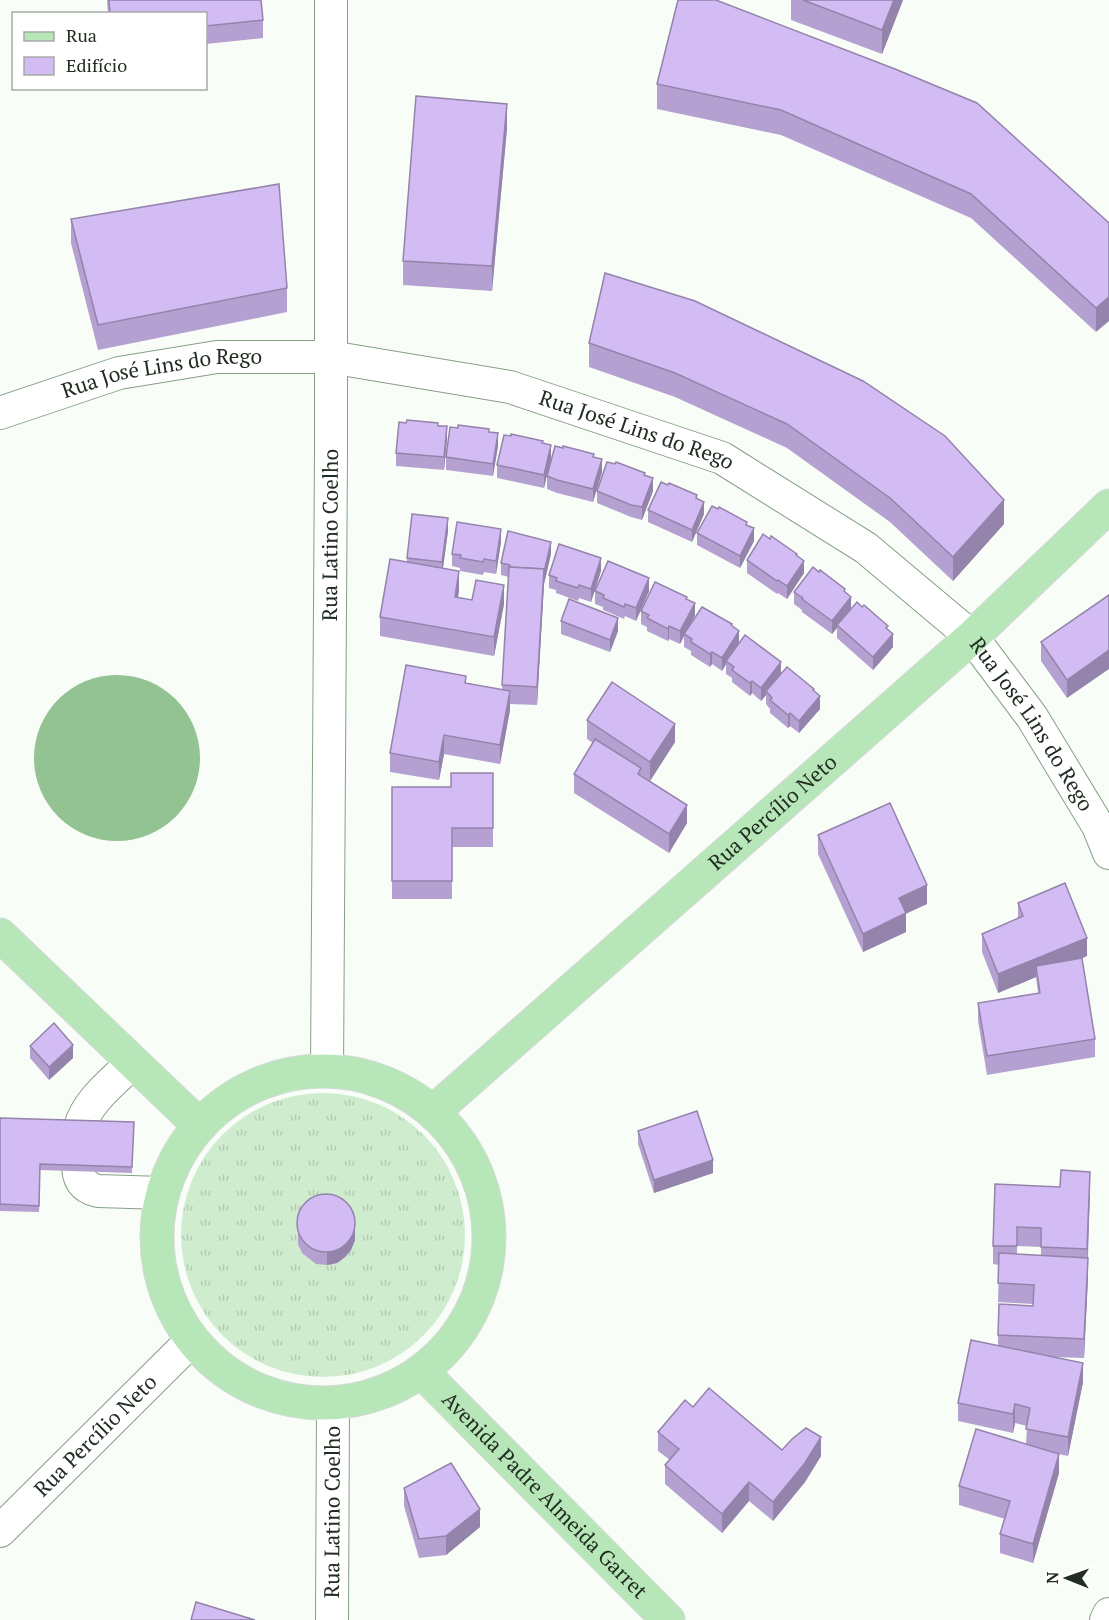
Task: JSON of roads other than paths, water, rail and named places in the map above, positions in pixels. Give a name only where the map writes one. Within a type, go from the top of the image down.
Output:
[{"type":"main road","name":"Rua Percílio Neto","points":[[432,1112],[972,637],[1109,506]]},
{"type":"main road","points":[[0,935],[200,1126]]},
{"type":"main road","points":[[327,1071],[356,1074],[384,1082],[409,1095],[432,1112],[460,1144],[480,1182],[489,1223],[487,1266],[474,1306],[452,1342],[422,1372],[394,1388],[365,1399],[333,1404],[301,1403],[270,1396],[241,1382],[214,1364],[192,1340],[172,1307],[160,1270],[157,1232],[163,1193],[177,1157],[200,1126],[226,1102],[257,1084],[292,1074],[327,1071]]},
{"type":"main road","name":"Avenida Padre Almeida Garret","points":[[422,1372],[668,1620]]},
{"type":"street","name":"Rua Latino Coelho","points":[[327,1071],[331,0]]},
{"type":"street","name":"Rua José Lins do Rego","points":[[0,413],[119,373],[217,357],[330,357],[510,387],[722,458],[866,548],[972,637],[1032,717],[1098,826],[1109,853]]},
{"type":"street","points":[[133,1062],[86,1112],[80,1127],[78,1170],[81,1180],[88,1188],[98,1191],[163,1193]]},
{"type":"street","name":"Rua Percílio Neto","points":[[0,1530],[192,1340]]},
{"type":"street","name":"Rua Latino Coelho","points":[[332,1620],[333,1404]]},
{"type":"street","points":[[1106,1620],[1109,1614]]}]
